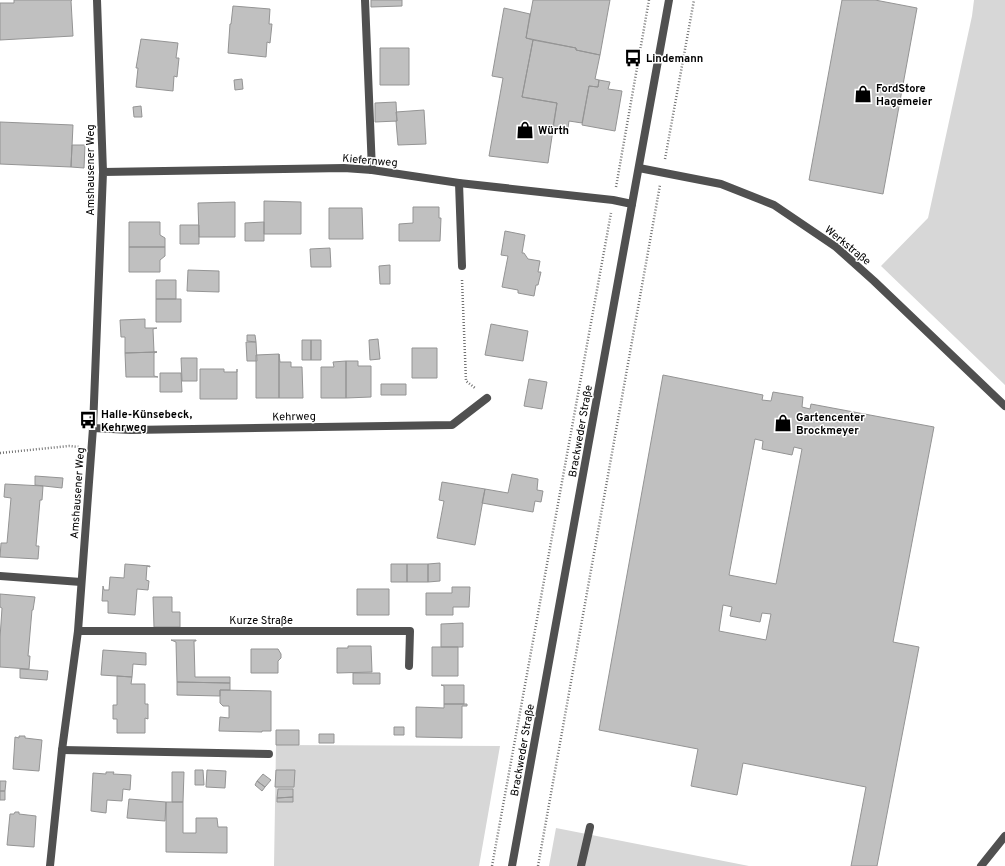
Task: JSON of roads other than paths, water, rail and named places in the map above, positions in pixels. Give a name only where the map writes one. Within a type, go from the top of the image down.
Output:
[{"type":"street","name":"Amshausener Weg","points":[[50,866],[62,750],[78,630],[93,428],[103,172],[98,0]]},
{"type":"street","points":[[364,0],[372,170]]},
{"type":"street","name":"Brackweder Straße","points":[[512,866],[669,0]]},
{"type":"street","name":"Kiefernweg","points":[[103,172],[344,168],[372,170],[459,183],[613,200],[632,204]]},
{"type":"street","name":"Werkstraße","points":[[639,168],[721,184],[774,205],[836,247],[874,281],[1005,406]]},
{"type":"street","points":[[459,183],[462,266]]},
{"type":"street","name":"Kehrweg","points":[[93,428],[130,430],[452,425],[487,398]]},
{"type":"street","points":[[0,576],[81,582]]},
{"type":"street","name":"Kurze Straße","points":[[78,630],[410,631],[409,666]]},
{"type":"street","points":[[62,750],[269,754]]},
{"type":"street","points":[[581,866],[590,827]]},
{"type":"street","points":[[981,866],[1005,836]]},
{"type":"place","name":"Lindemann","points":[[633,58]]},
{"type":"place","name":"FordStore Hagemeier","points":[[863,94]]},
{"type":"place","name":"Würth","points":[[525,130]]},
{"type":"place","name":"Halle-Künsebeck, Kehrweg","points":[[88,420]]},
{"type":"place","name":"Gartencenter Brockmeyer","points":[[783,423]]}]
